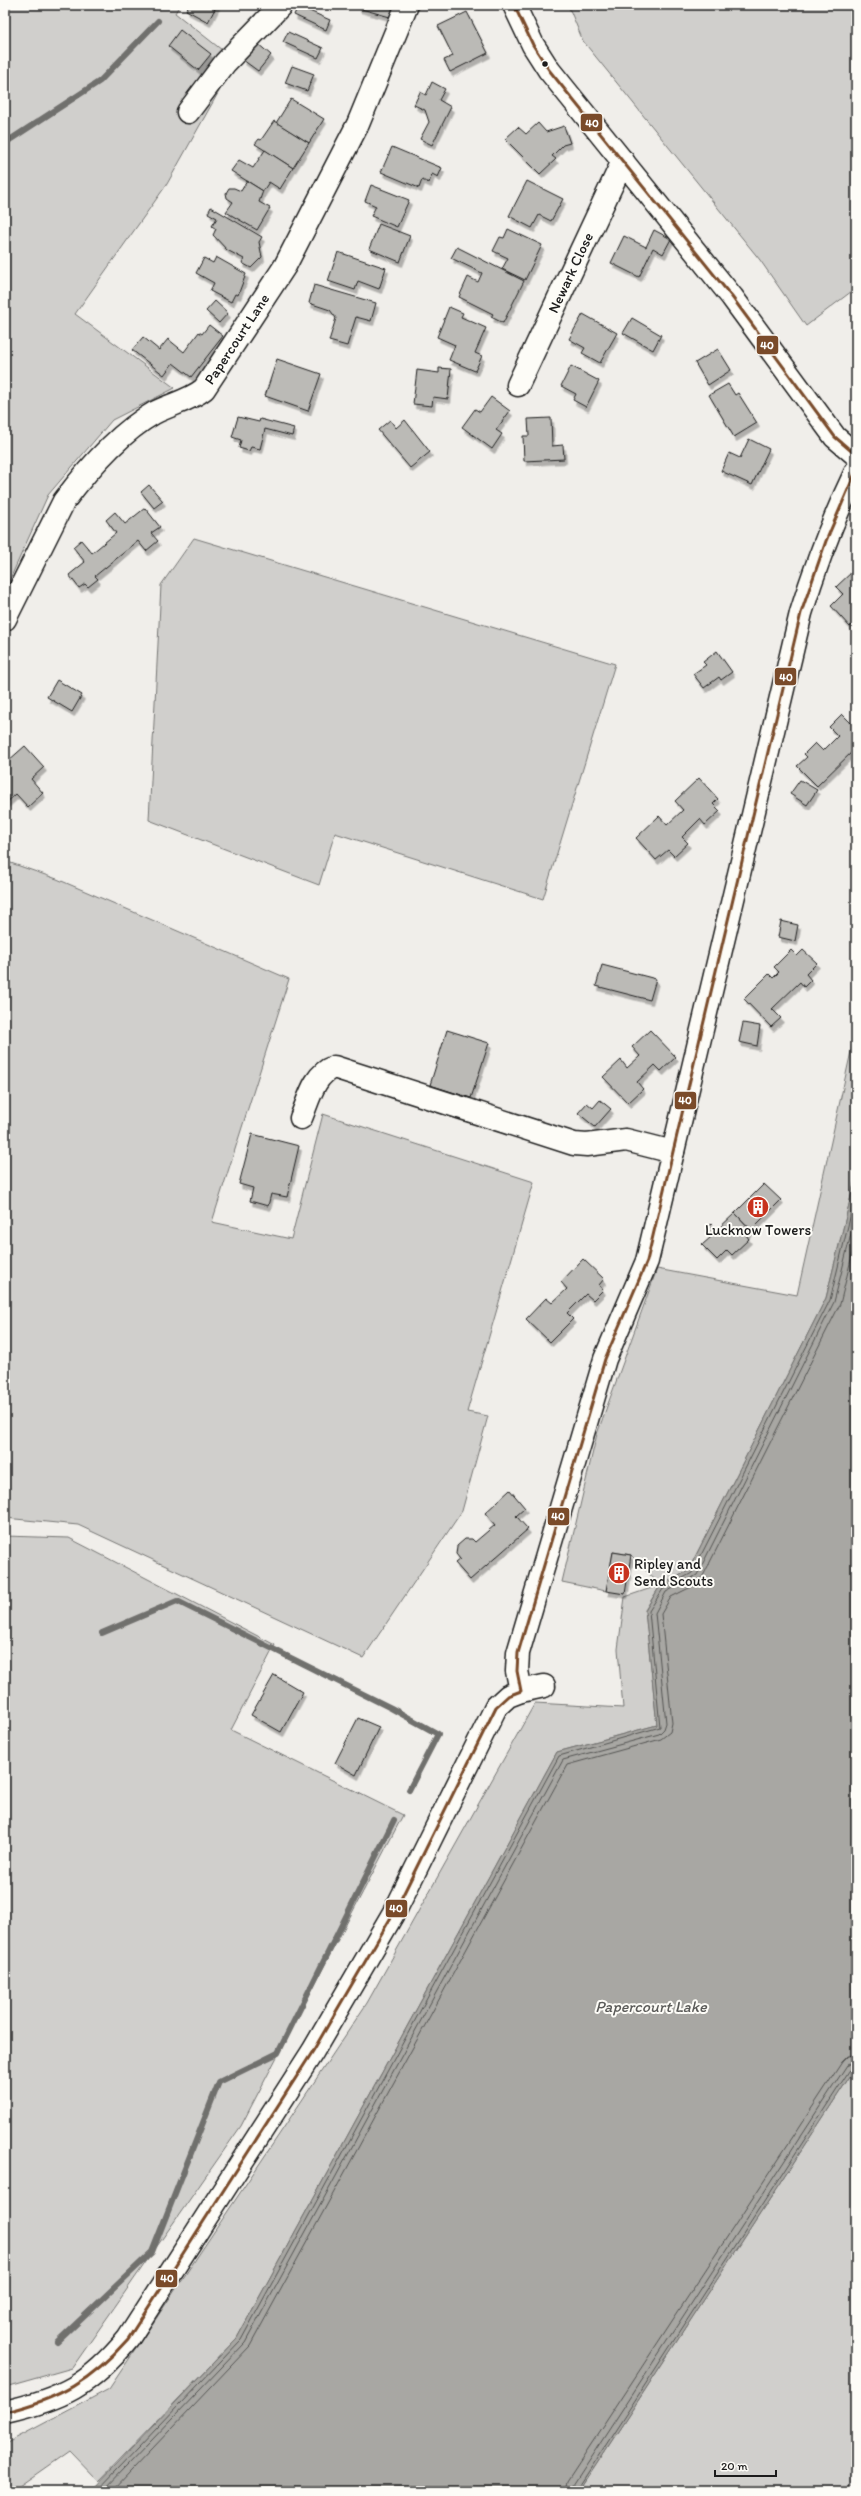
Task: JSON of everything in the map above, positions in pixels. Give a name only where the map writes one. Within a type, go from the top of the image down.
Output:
[{"type":"street","points":[[188,112],[225,63],[281,5]]},
{"type":"street","name":"Papercourt Lane","points":[[5,619],[64,501],[75,486],[127,432],[155,413],[192,398],[204,389],[285,266],[358,124],[407,5]]},
{"type":"street","points":[[514,5],[533,45],[549,70],[732,298],[835,437],[856,455]]},
{"type":"street","name":"Newark Close","points":[[518,385],[623,161]]},
{"type":"street","points":[[521,1691],[517,1671],[518,1653],[605,1359],[647,1261],[801,613],[830,526],[856,470]]},
{"type":"street","points":[[301,1118],[318,1078],[324,1071],[334,1067],[574,1144],[586,1145],[626,1140],[672,1152]]},
{"type":"street","points":[[5,2412],[39,2405],[65,2394],[90,2379],[111,2359],[128,2339],[313,2051],[393,1914],[496,1707],[508,1696],[521,1691],[544,1686]]},
{"type":"shaded area","points":[[5,5],[180,5],[175,13],[236,61],[167,184],[75,314],[175,388],[112,420],[48,495],[5,590]]},
{"type":"shaded area","points":[[568,5],[856,5],[856,288],[806,326],[760,260],[583,41]]},
{"type":"shaded area","points":[[194,538],[615,664],[543,899],[335,833],[319,885],[149,820],[161,585]]},
{"type":"shaded area","points":[[5,861],[57,879],[289,979],[212,1222],[291,1239],[323,1114],[534,1182],[467,1412],[488,1416],[462,1511],[363,1658],[78,1525],[5,1518]]},
{"type":"shaded area","points":[[856,1029],[856,1176],[826,1298],[688,1571],[660,1586],[645,1610],[657,1725],[557,1752],[237,2338],[99,2481],[70,2451],[13,2491],[5,2491],[5,2444],[109,2389],[367,2003],[535,1703],[623,1708],[618,1649],[625,1597],[660,1585],[631,1555],[613,1552],[606,1591],[562,1582],[597,1434],[657,1269],[797,1295]]},
{"type":"shaded area","points":[[5,1536],[69,1538],[275,1645],[231,1730],[403,1815],[241,2126],[72,2368],[5,2387]]},
{"type":"shaded area","points":[[856,2067],[856,2491],[579,2491]]},
{"type":"water","name":"Papercourt Lake","points":[[856,1176],[856,2067],[579,2491],[91,2491],[237,2338],[557,1752],[657,1725],[645,1611],[660,1586],[688,1571],[826,1298]]},
{"type":"building","points":[[189,5],[217,5],[208,22],[186,10]]},
{"type":"building","points":[[359,5],[402,5],[397,19],[358,8]]},
{"type":"building","points":[[298,6],[330,20],[326,30],[294,15]]},
{"type":"building","points":[[467,12],[488,53],[450,72],[444,60],[453,56],[438,26]]},
{"type":"building","points":[[180,30],[211,54],[198,70],[168,46]]},
{"type":"building","points":[[288,32],[323,48],[318,58],[283,42]]},
{"type":"building","points":[[257,43],[271,55],[258,71],[243,60]]},
{"type":"building","points":[[292,66],[314,74],[307,91],[285,83]]},
{"type":"building","points":[[432,82],[445,89],[439,100],[451,107],[432,145],[420,139],[429,122],[425,110],[414,105],[420,92],[426,95]]},
{"type":"building","points":[[291,99],[324,119],[309,143],[276,123]]},
{"type":"building","points":[[274,121],[309,143],[293,168],[255,144],[259,139],[261,140]]},
{"type":"building","points":[[538,123],[546,132],[564,126],[570,143],[563,145],[552,156],[556,159],[540,174],[505,139],[518,127],[526,134]]},
{"type":"building","points":[[392,147],[442,168],[438,177],[432,174],[429,183],[422,180],[419,188],[381,172]]},
{"type":"building","points":[[265,150],[293,168],[280,189],[269,182],[263,191],[231,171],[239,160],[253,168]]},
{"type":"building","points":[[247,181],[263,191],[259,202],[270,208],[257,230],[226,212],[233,202],[227,198],[226,193],[229,188],[234,188],[241,191]]},
{"type":"building","points":[[527,181],[563,199],[551,221],[539,215],[532,228],[509,216]]},
{"type":"building","points":[[371,185],[409,200],[397,227],[371,216],[376,206],[365,201]]},
{"type":"building","points":[[211,207],[262,237],[259,242],[262,257],[251,268],[242,263],[244,259],[227,250],[213,235],[216,229],[212,226],[217,218],[208,213]]},
{"type":"building","points":[[379,224],[410,236],[400,262],[369,249]]},
{"type":"building","points":[[508,229],[542,245],[525,280],[502,269],[508,258],[493,251],[500,237],[504,238]]},
{"type":"building","points":[[654,230],[671,239],[663,254],[653,248],[639,277],[611,263],[624,236],[646,247]]},
{"type":"building","points":[[457,247],[524,281],[503,323],[491,317],[493,314],[459,297],[468,277],[478,282],[482,273],[451,258]]},
{"type":"building","points":[[338,252],[386,268],[379,289],[358,281],[355,290],[328,281]]},
{"type":"building","points":[[216,257],[246,274],[238,295],[235,294],[231,302],[210,291],[214,283],[196,273],[204,258],[213,263]]},
{"type":"building","points":[[314,285],[376,303],[371,321],[356,317],[347,346],[329,341],[336,318],[330,310],[309,303]]},
{"type":"building","points":[[215,301],[228,313],[219,323],[206,311]]},
{"type":"building","points":[[449,307],[463,313],[461,317],[486,328],[475,353],[482,356],[475,371],[449,360],[455,345],[437,337]]},
{"type":"building","points":[[583,314],[617,333],[600,363],[582,353],[585,348],[569,339]]},
{"type":"building","points":[[632,318],[661,335],[653,350],[623,333]]},
{"type":"building","points":[[209,325],[223,336],[191,377],[173,363],[164,375],[132,350],[143,337],[159,350],[168,339],[184,352],[199,332],[202,334]]},
{"type":"building","points":[[718,349],[731,370],[708,385],[695,363]]},
{"type":"building","points":[[277,359],[321,374],[308,411],[265,396]]},
{"type":"building","points":[[571,366],[599,381],[586,407],[573,400],[576,394],[561,386]]},
{"type":"building","points":[[439,368],[451,369],[448,399],[433,397],[432,406],[413,404],[417,370],[439,373]]},
{"type":"building","points":[[728,384],[735,395],[738,393],[757,423],[734,437],[709,395]]},
{"type":"building","points":[[491,397],[510,411],[496,430],[502,434],[492,449],[462,427],[475,409],[480,412]]},
{"type":"building","points":[[238,417],[259,422],[260,419],[294,428],[292,436],[265,429],[260,449],[251,447],[249,451],[239,448],[241,440],[232,437]]},
{"type":"building","points":[[551,418],[552,446],[563,445],[564,459],[524,461],[523,436],[529,436],[528,419]]},
{"type":"building","points":[[390,420],[396,428],[405,420],[430,452],[410,468],[378,430]]},
{"type":"building","points":[[749,439],[769,449],[752,485],[721,471],[729,453],[740,458]]},
{"type":"building","points":[[149,485],[163,501],[154,508],[141,492]]},
{"type":"building","points":[[145,508],[160,527],[151,533],[158,541],[146,551],[138,541],[95,576],[98,579],[88,587],[85,584],[79,588],[69,575],[85,562],[73,547],[81,540],[92,553],[116,533],[106,520],[115,512],[125,524]]},
{"type":"building","points":[[853,571],[856,574],[856,621],[850,627],[831,606],[843,594],[836,587]]},
{"type":"building","points":[[717,651],[732,672],[721,680],[719,677],[704,688],[693,674],[706,665],[703,662]]},
{"type":"building","points":[[57,680],[82,695],[72,712],[47,697]]},
{"type":"building","points":[[842,714],[856,728],[856,748],[817,786],[797,766],[807,757],[804,754],[815,743],[823,751],[838,736],[829,727]]},
{"type":"building","points":[[25,746],[44,767],[31,779],[43,793],[28,807],[16,794],[5,804],[5,757],[8,761]]},
{"type":"building","points":[[699,778],[718,799],[713,804],[720,811],[705,825],[700,819],[682,837],[688,843],[674,856],[668,850],[656,860],[636,838],[659,816],[667,825],[683,810],[675,801]]},
{"type":"building","points":[[800,780],[817,790],[807,805],[790,794]]},
{"type":"building","points":[[781,921],[798,925],[795,941],[778,937]]},
{"type":"building","points":[[791,950],[797,956],[803,950],[817,963],[806,974],[811,980],[804,987],[800,982],[772,1009],[781,1018],[771,1027],[744,999],[769,974],[773,978],[779,972],[774,967]]},
{"type":"building","points":[[602,965],[656,979],[650,1000],[596,986]]},
{"type":"building","points":[[743,1023],[760,1026],[757,1046],[739,1042]]},
{"type":"building","points":[[447,1030],[489,1043],[471,1098],[430,1085]]},
{"type":"building","points":[[650,1030],[676,1057],[661,1071],[655,1065],[637,1082],[643,1089],[628,1103],[603,1077],[621,1060],[627,1068],[640,1056],[632,1047]]},
{"type":"building","points":[[600,1100],[611,1109],[595,1127],[578,1113],[587,1103],[593,1108]]},
{"type":"building","points":[[252,1134],[299,1146],[287,1197],[271,1194],[268,1206],[250,1201],[253,1188],[239,1184]]},
{"type":"building","name":"Lucknow Towers","points":[[764,1184],[781,1200],[751,1230],[735,1213]]},
{"type":"building","points":[[735,1213],[751,1230],[746,1235],[749,1239],[732,1255],[727,1250],[717,1260],[702,1245],[711,1237],[705,1231],[711,1224],[717,1230]]},
{"type":"building","points":[[583,1259],[604,1279],[599,1285],[603,1290],[593,1300],[586,1294],[567,1313],[573,1319],[550,1342],[526,1319],[546,1298],[552,1303],[567,1289],[561,1282]]},
{"type":"building","points":[[510,1490],[525,1508],[516,1516],[528,1529],[470,1580],[455,1563],[460,1559],[456,1554],[457,1546],[465,1539],[472,1539],[475,1542],[495,1525],[485,1513]]},
{"type":"building","name":"Ripley and Send Scouts","points":[[613,1552],[631,1555],[625,1594],[606,1591]]},
{"type":"building","points":[[274,1675],[303,1692],[281,1732],[251,1715]]},
{"type":"building","points":[[358,1718],[379,1727],[356,1775],[335,1763]]},
{"type":"waterway","points":[[5,143],[100,81],[158,21]]},
{"type":"waterway","points":[[102,1633],[177,1601],[391,1708],[438,1734],[409,1790]]},
{"type":"waterway","points":[[57,2342],[152,2252],[219,2082],[278,2053],[394,1820]]},
{"type":"transit line","name":"40","points":[[514,5],[533,45],[549,70],[732,297],[835,437],[856,455]]},
{"type":"transit line","name":"40","points":[[5,2412],[42,2401],[73,2386],[101,2366],[128,2339],[313,2051],[397,1907],[496,1707],[508,1696],[521,1691],[517,1671],[518,1653],[605,1359],[647,1261],[801,613],[826,541],[856,471]]},
{"type":"place","name":"Lucknow Towers","points":[[758,1207]]},
{"type":"place","name":"Ripley and Send Scouts","points":[[619,1573]]}]
